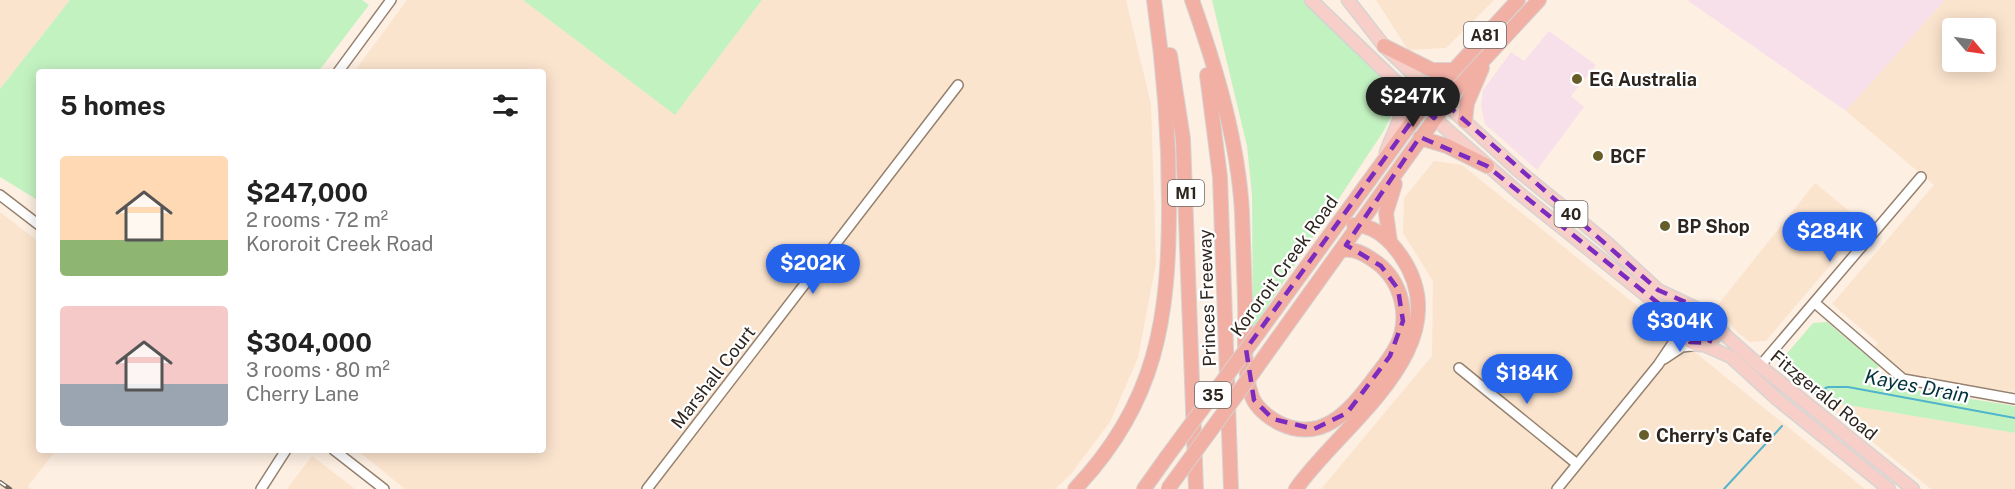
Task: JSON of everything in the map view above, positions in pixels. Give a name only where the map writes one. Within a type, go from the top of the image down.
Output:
[{"type":"highway","points":[[1075,489],[1108,449],[1131,411],[1151,365],[1164,314],[1168,259],[1169,134],[1155,0]]},
{"type":"highway","name":"Princes Freeway","points":[[1155,0],[1174,77],[1183,139],[1196,489]]},
{"type":"highway","points":[[1191,0],[1218,84],[1238,174],[1242,212],[1247,363],[1251,393],[1260,409],[1288,426],[1314,429],[1340,419],[1387,361],[1400,339],[1403,321],[1402,304],[1393,279],[1367,256],[1353,249],[1343,250]]},
{"type":"highway","name":"Princes Freeway","points":[[1191,0],[1204,58],[1220,168],[1231,489]]},
{"type":"highway","name":"A81","points":[[1433,93],[1518,0]]},
{"type":"highway","name":"A81","points":[[1446,104],[1539,0]]},
{"type":"highway","points":[[1384,46],[1432,70],[1452,70]]},
{"type":"highway","points":[[1465,121],[1467,103],[1488,55]]},
{"type":"highway","points":[[1433,93],[1446,104]]},
{"type":"highway","name":"Kororoit Creek Road","points":[[1144,489],[1433,93]]},
{"type":"highway","name":"Kororoit Creek Road","points":[[1168,489],[1343,250],[1446,104]]},
{"type":"highway","points":[[1422,107],[1434,118]]},
{"type":"highway","points":[[1420,138],[1447,146],[1487,166]]},
{"type":"highway","points":[[1390,242],[1386,213],[1402,166]]},
{"type":"highway","points":[[1296,489],[1394,374],[1412,344],[1418,318],[1417,291],[1406,264],[1390,242],[1377,231],[1360,225],[1350,226],[1317,254]]},
{"type":"main road","points":[[1311,0],[1422,107]]},
{"type":"main road","points":[[1348,0],[1384,46],[1433,93]]},
{"type":"main road","points":[[1384,159],[1405,106],[1404,90]]},
{"type":"main road","name":"40","points":[[1446,104],[1527,178],[1606,242],[1658,290],[1712,315],[1717,325]]},
{"type":"main road","name":"40","points":[[1434,118],[1487,166],[1683,327],[1686,338],[1702,345]]},
{"type":"main road","points":[[1683,327],[1692,313],[1702,311]]},
{"type":"main road","points":[[1702,345],[1716,335],[1717,325]]},
{"type":"main road","name":"Fitzgerald Road","points":[[1717,325],[1725,336],[1760,366],[1913,489]]},
{"type":"main road","name":"Fitzgerald Road","points":[[1702,345],[1731,357],[1777,399],[1889,489]]},
{"type":"street","points":[[340,69],[391,0]]},
{"type":"street","name":"Marshall Court","points":[[647,489],[958,84]]},
{"type":"street","points":[[1760,366],[1921,177]]},
{"type":"street","points":[[0,195],[36,223]]},
{"type":"street","points":[[1815,303],[1904,379],[2015,399]]},
{"type":"street","points":[[1557,489],[1658,364],[1683,327]]},
{"type":"street","points":[[1658,364],[1682,347],[1702,345]]},
{"type":"street","points":[[1459,368],[1577,464]]},
{"type":"street","points":[[261,489],[284,453]]},
{"type":"street","points":[[338,453],[384,489]]},
{"type":"highlighted area","points":[[1446,104],[1658,290],[1708,312],[1717,325],[1709,343],[1690,342],[1673,315],[1487,166],[1420,137],[1346,245],[1381,266],[1398,289],[1403,321],[1390,356],[1347,413],[1314,429],[1273,419],[1254,400],[1246,349],[1422,107],[1434,118]]},
{"type":"shaded area","points":[[0,0],[70,0],[0,89]]},
{"type":"shaded area","points":[[407,0],[523,0],[675,115],[762,0],[1126,0],[1151,104],[1156,263],[1138,358],[1110,422],[1071,474],[1055,489],[405,489],[361,453],[546,453],[546,69],[356,69]]},
{"type":"shaded area","points":[[1376,0],[1494,0],[1446,48],[1408,50]]},
{"type":"shaded area","points":[[1687,0],[1945,0],[1846,111]]},
{"type":"shaded area","points":[[1945,0],[2015,0],[2015,392],[1908,377],[1875,347],[1878,343],[1832,304],[1934,185],[1846,111]]},
{"type":"shaded area","points":[[1549,31],[1596,65],[1571,96],[1584,107],[1537,170],[1485,124],[1481,106],[1483,90],[1511,52],[1524,61]]},
{"type":"shaded area","points":[[1434,161],[1462,165],[1865,489],[1321,489],[1432,356],[1433,281],[1403,233],[1404,198]]},
{"type":"shaded area","points":[[1815,183],[1865,224],[1766,341],[1750,342],[1737,332],[1717,306]]},
{"type":"shaded area","points":[[0,212],[36,240],[36,453],[54,453],[28,486],[30,489],[0,489]]},
{"type":"shaded area","points":[[1842,404],[2015,433],[2015,489],[1931,489],[1827,405]]},
{"type":"shaded area","points":[[312,456],[355,489],[287,489]]},
{"type":"green space","points":[[70,0],[362,0],[369,5],[320,69],[36,69],[36,199],[0,177],[0,89]]},
{"type":"green space","points":[[523,0],[762,0],[675,115]]},
{"type":"green space","points":[[1212,0],[1304,0],[1397,94],[1396,107],[1383,132],[1253,328],[1252,195],[1247,146]]},
{"type":"green space","points":[[1827,322],[1879,366],[1866,382],[2015,406],[2015,433],[1842,404],[1827,405],[1778,364],[1813,323]]},
{"type":"waterway","name":"Kayes Drain","points":[[1815,393],[1828,387],[1848,387],[2015,418]]},
{"type":"waterway","name":"Kayes Drain","points":[[1724,489],[1782,426]]},
{"type":"railway","points":[[0,482],[10,489]]},
{"type":"place","name":"EG Australia","points":[[1577,79]]},
{"type":"place","name":"BCF","points":[[1598,156]]},
{"type":"place","name":"BP Shop","points":[[1665,226]]},
{"type":"place","name":"Cherry's Cafe","points":[[1644,435]]}]
